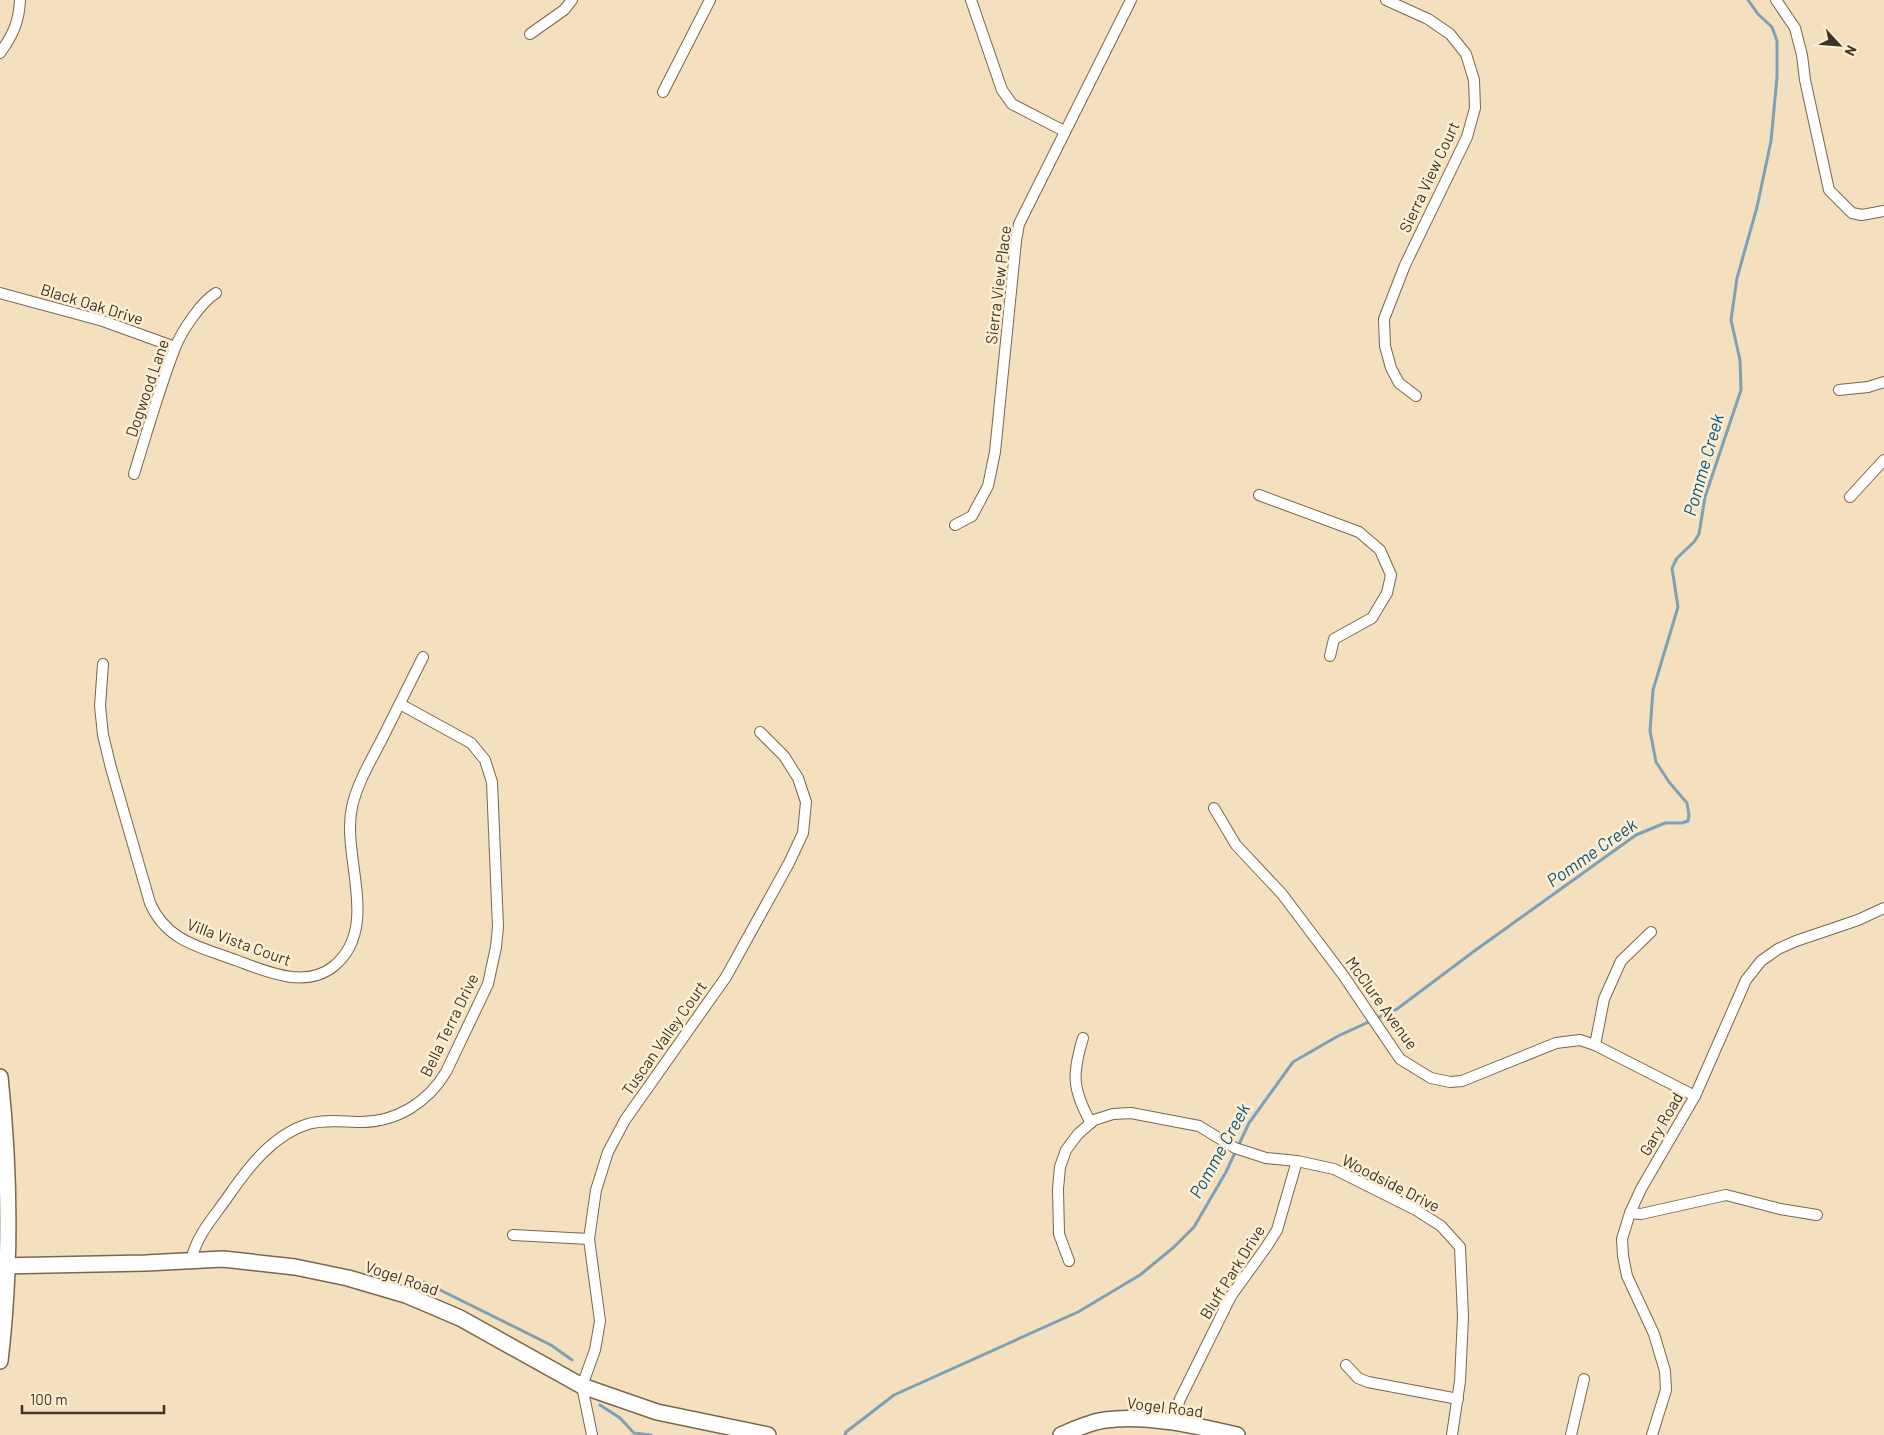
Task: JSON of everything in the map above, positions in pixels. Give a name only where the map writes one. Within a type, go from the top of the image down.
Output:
[{"type":"street","points":[[0,53],[12,35],[19,16],[20,0]]},
{"type":"street","points":[[530,34],[564,10],[572,0]]},
{"type":"street","points":[[663,92],[710,0]]},
{"type":"street","points":[[971,0],[1002,90],[1012,104],[1064,131]]},
{"type":"street","name":"Sierra View Place","points":[[955,526],[972,516],[988,486],[996,452],[1019,224],[1131,0]]},
{"type":"street","name":"Sierra View Court","points":[[1386,0],[1428,18],[1450,34],[1466,54],[1474,80],[1475,108],[1467,137],[1405,264],[1384,319],[1386,346],[1391,368],[1399,383],[1416,396]]},
{"type":"street","points":[[1776,0],[1795,28],[1798,37],[1829,190],[1852,213],[1862,215],[1884,211]]},
{"type":"street","name":"Black Oak Drive","points":[[0,293],[103,321],[175,347]]},
{"type":"street","name":"Dogwood Lane","points":[[134,474],[175,347],[190,322],[208,298],[216,294]]},
{"type":"street","points":[[1839,390],[1868,387],[1884,382]]},
{"type":"street","points":[[1850,497],[1884,460]]},
{"type":"street","points":[[1259,495],[1359,532],[1380,550],[1391,575],[1387,593],[1372,618],[1334,640],[1330,656]]},
{"type":"street","name":"Villa Vista Court","points":[[103,664],[100,706],[103,736],[150,903],[155,914],[171,933],[181,938],[266,972],[289,977],[311,976],[332,968],[340,961],[353,939],[357,915],[350,832],[352,805],[364,775],[423,657]]},
{"type":"street","name":"Bella Terra Drive","points":[[191,1260],[193,1251],[202,1234],[248,1168],[284,1136],[308,1124],[364,1122],[392,1118],[407,1111],[428,1096],[446,1072],[488,984],[498,927],[493,795],[490,770],[486,760],[471,742],[400,704]]},
{"type":"street","name":"Tuscan Valley Court","points":[[582,1386],[595,1350],[600,1321],[589,1239],[596,1190],[608,1152],[620,1128],[726,977],[789,863],[803,833],[806,802],[798,778],[784,756],[760,732]]},
{"type":"street","name":"McClure Avenue","points":[[1214,808],[1236,846],[1282,894],[1343,975],[1400,1059],[1414,1068],[1431,1078],[1450,1082],[1462,1081],[1556,1043],[1580,1040],[1595,1045],[1695,1096]]},
{"type":"street","name":"Gary Road","points":[[1652,1435],[1666,1390],[1665,1371],[1662,1354],[1627,1276],[1622,1256],[1622,1239],[1630,1213],[1641,1189],[1695,1096],[1746,980],[1762,961],[1778,949],[1858,920],[1884,908]]},
{"type":"street","points":[[1595,1045],[1604,999],[1620,961],[1651,932]]},
{"type":"street","points":[[1083,1038],[1077,1058],[1076,1085],[1080,1103],[1091,1123]]},
{"type":"street","points":[[0,1077],[7,1182],[0,1361]]},
{"type":"street","name":"Woodside Drive","points":[[1069,1260],[1059,1234],[1058,1189],[1060,1167],[1066,1150],[1078,1134],[1094,1120],[1113,1114],[1131,1113],[1199,1126],[1235,1148],[1266,1158],[1297,1161],[1334,1169],[1416,1210],[1441,1226],[1460,1247],[1463,1317],[1460,1381],[1452,1435]]},
{"type":"street","name":"Bluff Park Drive","points":[[1172,1423],[1180,1399],[1232,1296],[1276,1230],[1297,1161]]},
{"type":"street","points":[[1630,1213],[1641,1214],[1726,1195],[1780,1209],[1817,1215]]},
{"type":"street","points":[[513,1235],[589,1239]]},
{"type":"street","name":"Vogel Road","points":[[4,1266],[223,1259],[295,1266],[348,1278],[406,1295],[460,1318],[582,1386],[657,1412],[761,1434]]},
{"type":"street","points":[[1346,1365],[1358,1378],[1368,1382],[1458,1399]]},
{"type":"street","points":[[1571,1435],[1584,1379]]},
{"type":"street","points":[[582,1386],[592,1435]]},
{"type":"street","name":"Vogel Road","points":[[1061,1435],[1104,1420],[1126,1418],[1172,1423],[1237,1435]]},
{"type":"waterway","name":"Pomme Creek","points":[[845,1435],[846,1432],[894,1395],[1078,1312],[1140,1275],[1174,1247],[1194,1227],[1226,1172],[1249,1123],[1293,1062],[1338,1036],[1397,1009],[1636,835],[1665,823],[1688,821],[1687,803],[1669,782],[1656,762],[1650,731],[1653,690],[1678,607],[1672,568],[1677,558],[1694,542],[1699,534],[1705,497],[1741,390],[1740,360],[1731,320],[1737,278],[1757,207],[1771,141],[1777,77],[1777,41],[1772,27],[1758,14],[1748,0]]},
{"type":"waterway","points":[[424,1282],[551,1345],[572,1360]]},
{"type":"waterway","points":[[600,1405],[620,1418],[634,1433],[651,1435]]}]
